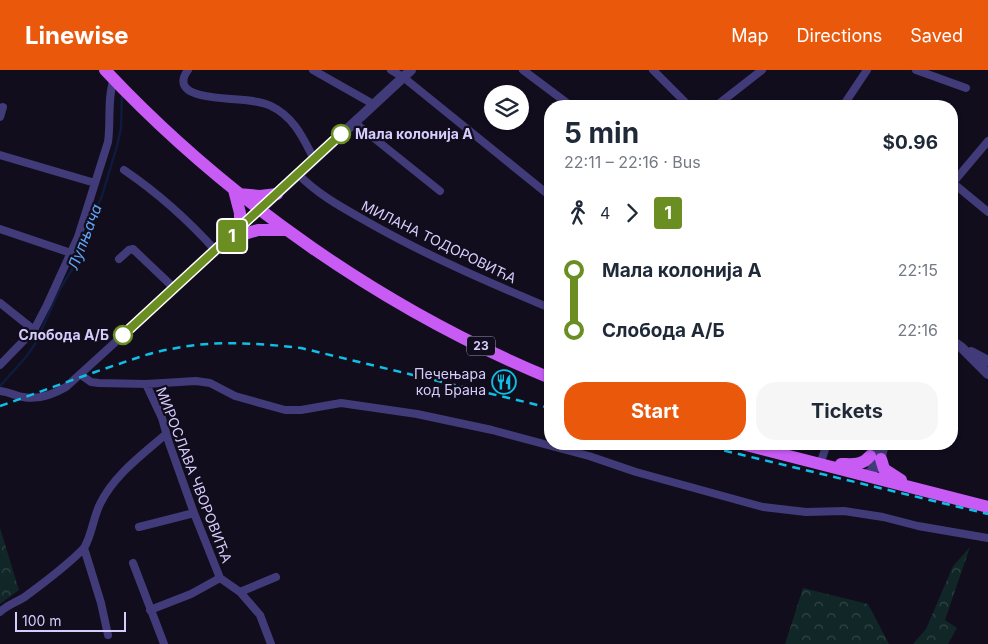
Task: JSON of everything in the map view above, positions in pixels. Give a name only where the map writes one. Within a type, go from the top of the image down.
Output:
[{"type":"main road","name":"23","points":[[109,73],[196,157],[236,192],[284,227],[387,296],[429,320],[544,375]]},
{"type":"main road","points":[[228,239],[258,230],[284,227],[276,214],[275,196],[260,196],[236,192],[240,213],[240,229]]},
{"type":"main road","points":[[775,450],[988,507]]},
{"type":"main road","points":[[826,465],[864,462],[876,457],[884,470],[901,480],[906,486]]},
{"type":"street","points":[[188,70],[182,82],[185,88],[194,93],[217,98],[256,102],[276,110],[298,128],[314,159]]},
{"type":"street","points":[[313,70],[374,104]]},
{"type":"street","points":[[391,70],[407,74],[544,191]]},
{"type":"street","points":[[523,70],[563,100]]},
{"type":"street","points":[[653,70],[683,100]]},
{"type":"street","points":[[724,100],[762,70]]},
{"type":"street","points":[[847,100],[867,70]]},
{"type":"street","points":[[916,70],[966,88]]},
{"type":"street","points":[[0,365],[34,330],[78,237],[108,142],[111,126],[109,73]]},
{"type":"street","points":[[0,391],[12,392],[24,398],[49,396],[81,376],[407,74]]},
{"type":"street","points":[[0,117],[3,107]]},
{"type":"street","points":[[354,122],[440,192]]},
{"type":"street","points":[[958,177],[988,141]]},
{"type":"street","points":[[0,155],[95,183]]},
{"type":"street","points":[[124,170],[144,184],[178,213],[216,250]]},
{"type":"street","name":"МИЛАНА ТОДОРОВИЋА","points":[[298,174],[322,195],[388,233],[447,263],[544,305]]},
{"type":"street","points":[[958,189],[988,212]]},
{"type":"street","points":[[0,229],[71,254]]},
{"type":"street","points":[[119,259],[129,250],[133,249],[174,288]]},
{"type":"street","points":[[0,303],[34,330]]},
{"type":"street","points":[[958,345],[988,362]]},
{"type":"street","points":[[961,347],[988,374]]},
{"type":"street","points":[[81,376],[95,383],[146,384],[196,381],[210,383],[234,396],[285,410],[301,410],[341,402],[417,414],[492,430],[544,444]]},
{"type":"street","name":"МИРОСЛАВА ЧВОРОВИЋА","points":[[146,384],[162,418],[194,513],[220,578],[240,592],[260,615],[271,644]]},
{"type":"street","points":[[0,612],[7,605],[24,597],[46,581],[84,548],[99,505],[110,485],[166,434]]},
{"type":"street","points":[[567,450],[636,472],[763,507],[806,512],[831,510],[854,512],[918,526],[988,538]]},
{"type":"street","points":[[826,465],[827,450]]},
{"type":"street","points":[[875,450],[876,457]]},
{"type":"street","points":[[870,475],[880,450]]},
{"type":"street","points":[[140,527],[194,513]]},
{"type":"street","points":[[84,548],[101,603],[108,635]]},
{"type":"street","points":[[133,563],[164,644]]},
{"type":"street","points":[[240,592],[276,577]]},
{"type":"street","points":[[150,610],[191,594],[220,578]]},
{"type":"green space","points":[[0,528],[19,590],[0,604]]},
{"type":"green space","points":[[970,547],[945,620],[957,628],[948,644],[913,644],[926,629],[953,566]]},
{"type":"green space","points":[[803,588],[868,604],[889,644],[785,644]]},
{"type":"waterway","name":"Лупњача","points":[[0,386],[35,344],[60,289],[83,251],[90,222],[102,196],[117,146],[121,128],[122,93]]},
{"type":"railway","points":[[0,406],[151,353],[203,344],[236,343],[301,348],[544,407]]},
{"type":"railway","points":[[722,450],[988,514]]},
{"type":"bus line","name":"1","points":[[123,335],[341,134]]},
{"type":"place","name":"Мала колонија А","points":[[341,134]]},
{"type":"place","name":"Слобода А/Б","points":[[123,335]]},
{"type":"place","name":"Печењара код Брана","points":[[504,382]]}]
